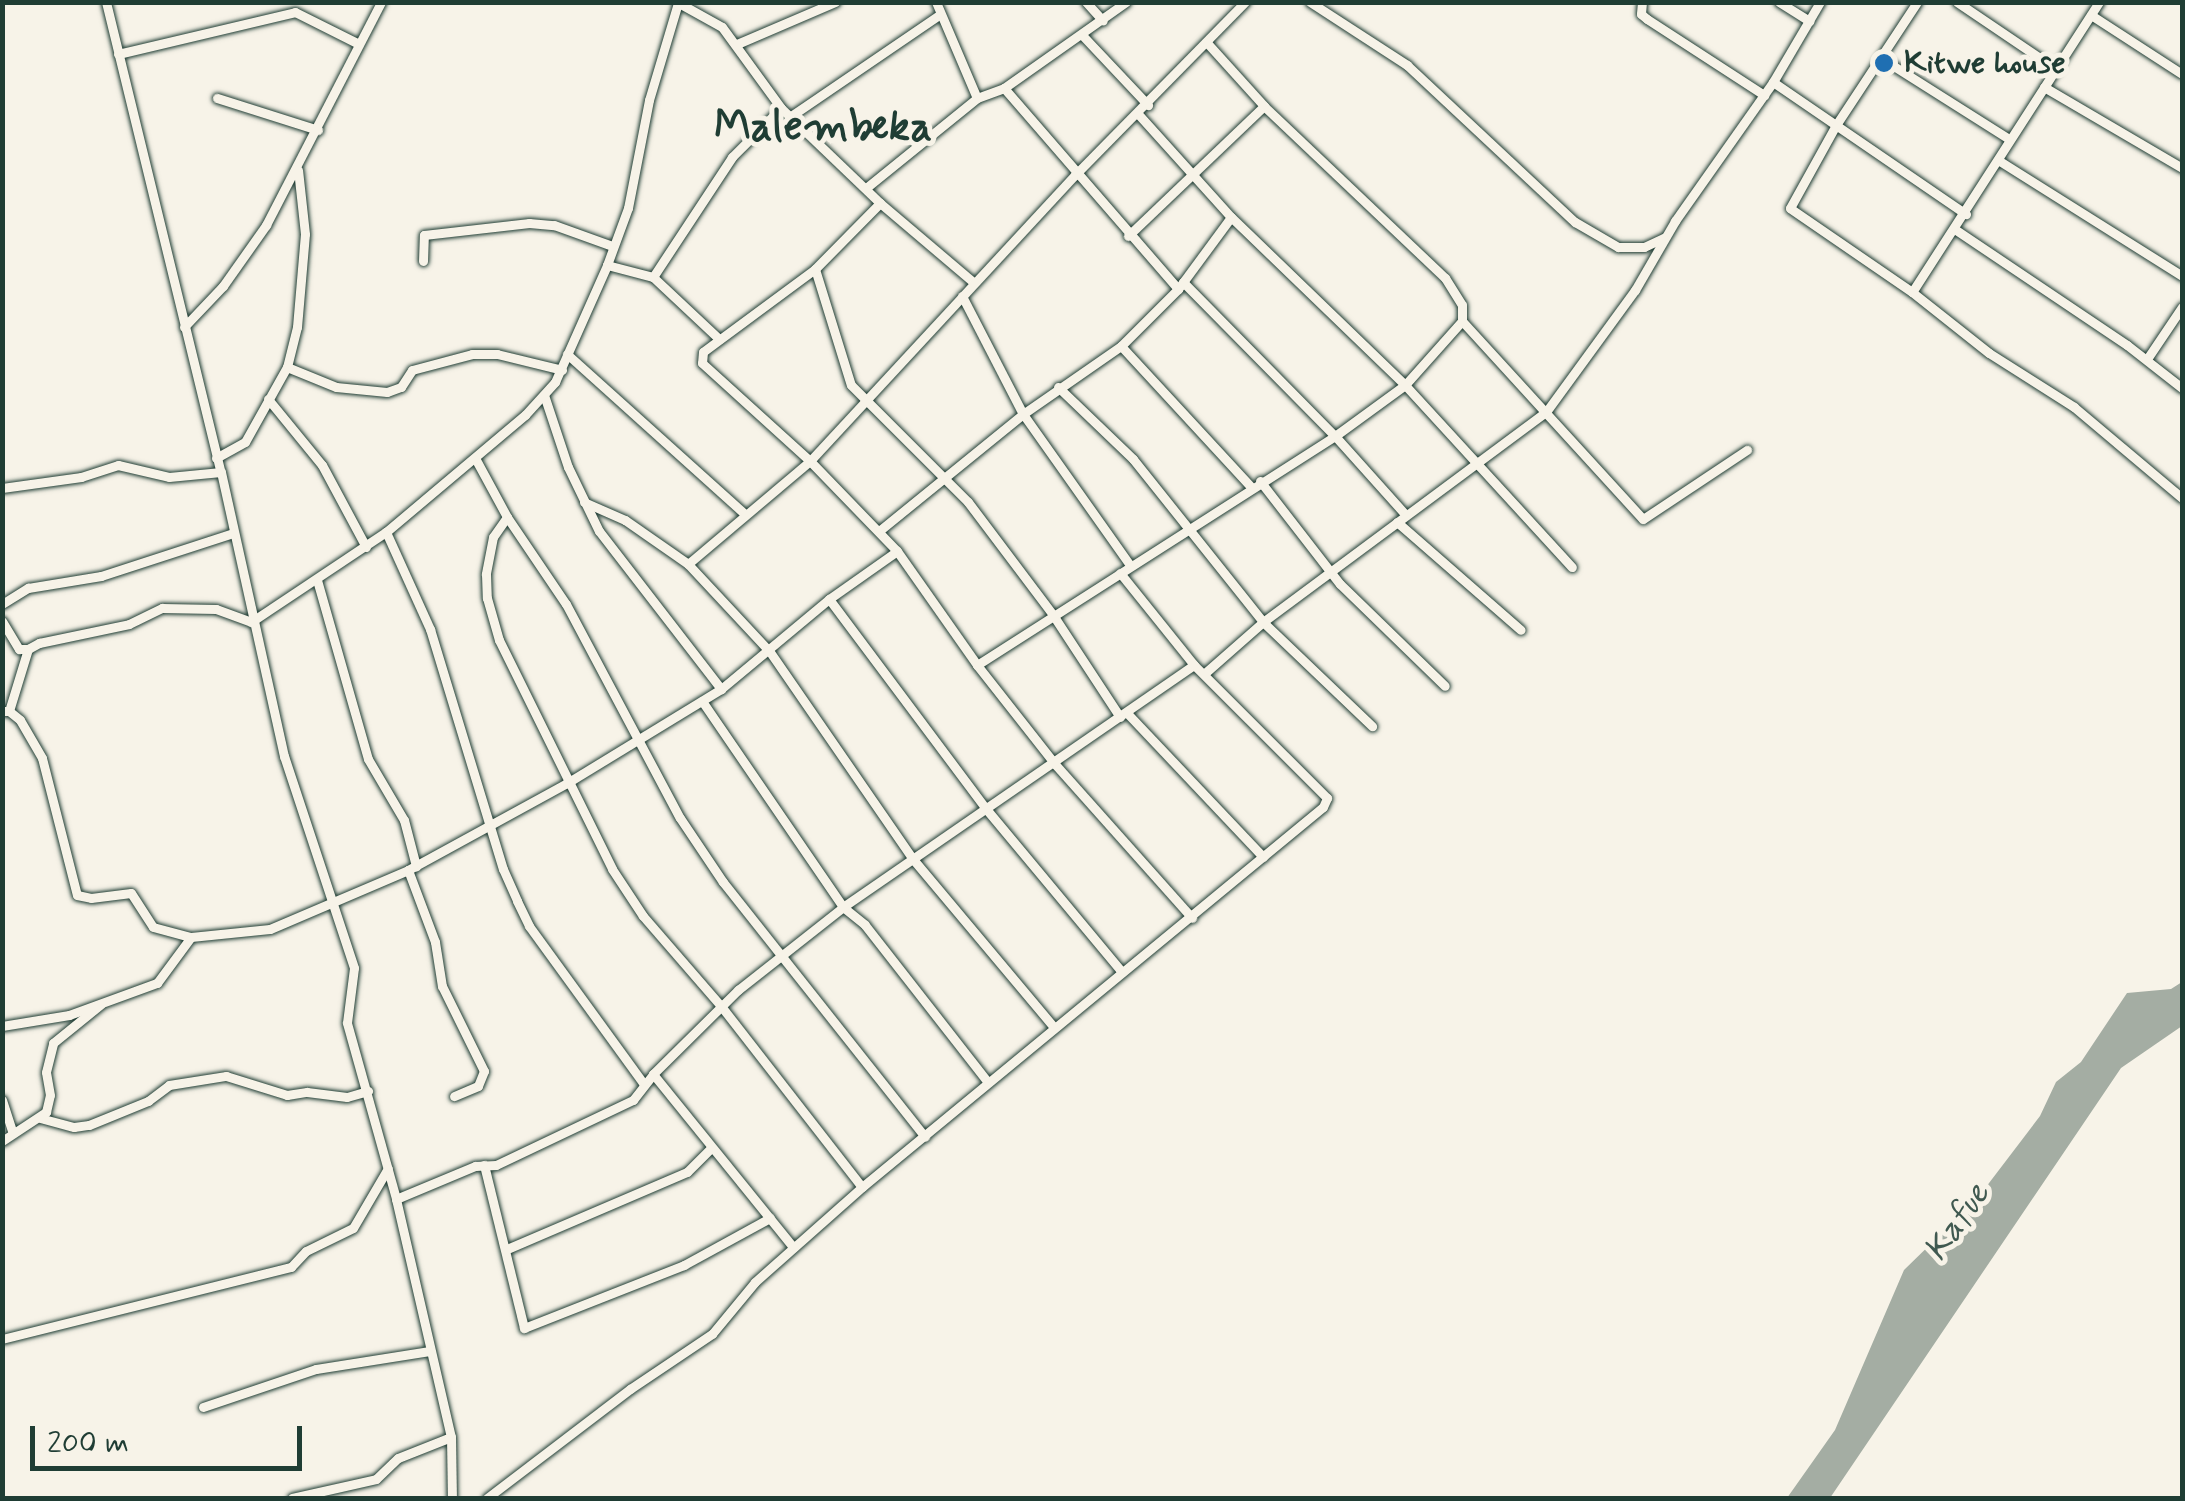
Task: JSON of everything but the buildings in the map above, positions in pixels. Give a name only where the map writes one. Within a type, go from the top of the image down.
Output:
[{"type":"street","points":[[106,2],[284,756],[354,968],[347,1022],[396,1199],[450,1437],[452,1498]]},
{"type":"street","points":[[184,326],[222,286],[266,225],[318,130],[356,43],[381,2]]},
{"type":"street","points":[[737,44],[834,2]]},
{"type":"street","points":[[936,2],[977,98]]},
{"type":"street","points":[[1086,2],[1103,20]]},
{"type":"street","points":[[866,188],[977,98],[1004,88],[1083,36],[1126,2]]},
{"type":"street","points":[[688,564],[810,461],[974,282],[1245,2]]},
{"type":"street","points":[[1310,2],[1408,65],[1575,222],[1618,247],[1644,247],[1665,238]]},
{"type":"street","points":[[1642,2],[1641,14],[1647,20],[1764,95]]},
{"type":"street","points":[[1779,2],[1809,21]]},
{"type":"street","points":[[1205,673],[1263,622],[1546,412],[1636,290],[1665,238],[1773,82],[1820,2]]},
{"type":"street","points":[[1917,2],[1836,126],[1790,208],[1912,292],[1989,353],[2074,407],[2182,498]]},
{"type":"street","points":[[1958,2],[2056,69]]},
{"type":"street","points":[[1912,292],[1956,230],[2099,2]]},
{"type":"street","points":[[251,622],[386,532],[544,395],[562,370],[628,208],[649,100],[678,3],[708,17],[737,44],[781,108],[880,203],[974,282]]},
{"type":"street","points":[[118,54],[295,12],[356,43]]},
{"type":"street","points":[[791,116],[939,15]]},
{"type":"street","points":[[2091,15],[2182,74]]},
{"type":"street","points":[[1083,36],[1148,106]]},
{"type":"street","points":[[977,666],[1335,436],[1405,385],[1462,320],[1462,305],[1445,278],[1264,106],[1206,44]]},
{"type":"street","points":[[1882,58],[2010,139]]},
{"type":"street","points":[[1773,82],[1966,214]]},
{"type":"street","points":[[2044,87],[2182,168]]},
{"type":"street","points":[[1004,88],[1128,236],[1335,436],[1401,518],[1521,630]]},
{"type":"street","points":[[217,98],[318,130]]},
{"type":"street","points":[[1128,236],[1264,106]]},
{"type":"street","points":[[654,277],[732,157],[781,108]]},
{"type":"street","points":[[1138,115],[1232,218],[1405,385],[1572,567]]},
{"type":"street","points":[[1998,160],[2182,276]]},
{"type":"street","points":[[216,458],[244,442],[287,367],[298,327],[305,234],[297,167]]},
{"type":"street","points":[[880,203],[815,269],[704,352],[702,363],[810,461],[897,551],[977,666],[1055,764],[1192,918]]},
{"type":"street","points":[[879,532],[1058,386],[1121,346],[1180,286],[1232,218]]},
{"type":"street","points":[[423,260],[424,235],[529,223],[554,225],[612,246]]},
{"type":"street","points":[[1956,230],[2147,359],[2182,388]]},
{"type":"street","points":[[608,265],[654,277],[719,339]]},
{"type":"street","points":[[815,269],[844,374],[944,476],[1053,615],[1123,715],[1263,857]]},
{"type":"street","points":[[962,296],[1023,414],[1130,565]]},
{"type":"street","points":[[2147,359],[2182,308]]},
{"type":"street","points":[[1462,320],[1643,519],[1747,450]]},
{"type":"street","points":[[1121,346],[1256,484],[1340,584],[1446,686]]},
{"type":"street","points":[[287,367],[336,388],[387,392],[396,391],[412,370],[472,354],[497,354],[562,370]]},
{"type":"street","points":[[567,354],[745,514]]},
{"type":"street","points":[[1058,386],[1116,441],[1263,622],[1372,726]]},
{"type":"street","points":[[544,395],[568,468],[599,532],[721,689]]},
{"type":"street","points":[[268,398],[322,465],[366,546]]},
{"type":"street","points":[[475,458],[507,517],[566,604],[680,818],[782,956],[925,1137]]},
{"type":"street","points":[[2,488],[80,477],[118,465],[169,477],[220,472]]},
{"type":"street","points":[[584,502],[626,520],[688,564],[770,652],[912,858],[1054,1027]]},
{"type":"street","points":[[507,517],[492,537],[487,598],[499,640],[612,869],[643,916],[720,1006],[862,1188]]},
{"type":"street","points":[[386,532],[430,629],[490,828],[529,926],[644,1084]]},
{"type":"street","points":[[2,604],[28,588],[102,576],[233,533]]},
{"type":"street","points":[[28,650],[6,711],[20,720],[42,758],[76,896],[131,893],[153,927],[192,938],[270,928],[307,916],[490,828],[721,689],[829,599],[897,551]]},
{"type":"street","points":[[488,1498],[630,1389],[712,1334],[755,1282],[793,1247],[826,1224],[862,1188],[987,1081],[1192,918],[1323,807],[1327,798],[1194,665],[1120,573]]},
{"type":"street","points":[[317,580],[368,759],[404,820],[442,986],[484,1071],[478,1086],[454,1096]]},
{"type":"street","points":[[829,599],[987,810],[1122,972]]},
{"type":"street","points":[[2,621],[19,649],[28,650],[92,629],[129,624],[162,608],[216,609],[251,622]]},
{"type":"street","points":[[396,1199],[484,1165],[496,1165],[633,1100],[652,1074],[720,1006],[843,907],[1194,665]]},
{"type":"street","points":[[702,701],[768,803],[843,907],[872,934],[987,1081]]},
{"type":"street","points":[[2,1026],[69,1015],[157,982],[192,938]]},
{"type":"street","points":[[2,1141],[12,1131],[40,1118],[50,1102],[46,1072],[53,1043],[103,1002]]},
{"type":"street","points":[[652,1074],[793,1247]]},
{"type":"street","points":[[40,1118],[74,1127],[88,1124],[148,1101],[170,1085],[226,1076],[275,1094],[307,1092],[347,1097],[368,1091]]},
{"type":"street","points":[[2,1100],[12,1131]]},
{"type":"street","points":[[507,1249],[687,1172],[711,1148]]},
{"type":"street","points":[[484,1165],[522,1324],[529,1329],[684,1265],[770,1218]]},
{"type":"street","points":[[4,1338],[291,1266],[312,1248],[353,1228],[388,1168]]},
{"type":"street","points":[[203,1406],[316,1369],[430,1350]]},
{"type":"street","points":[[292,1498],[376,1479],[398,1458],[450,1437]]},
{"type":"water","name":"Kafue","points":[[2182,982],[2182,1026],[2121,1068],[1830,1498],[1787,1498],[1835,1430],[1904,1270],[1945,1230],[1982,1205],[1986,1187],[2040,1116],[2056,1082],[2081,1062],[2127,993],[2171,989]]},
{"type":"place","name":"Kitwe house","points":[[1884,63]]},
{"type":"district","name":"Malembeka","points":[[823,128]]}]
